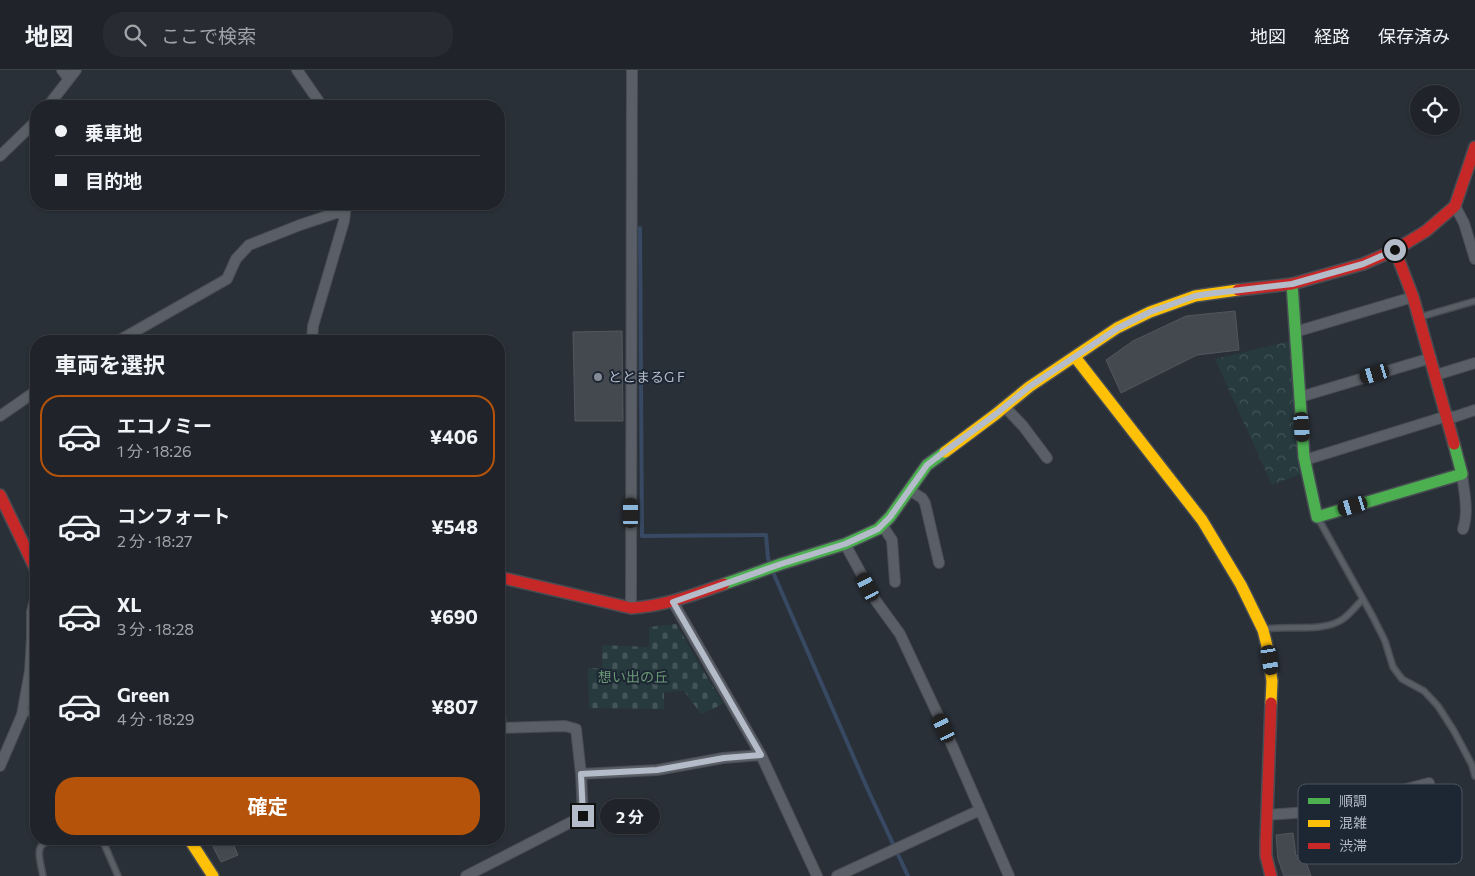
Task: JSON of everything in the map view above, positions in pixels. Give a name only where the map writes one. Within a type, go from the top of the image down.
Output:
[{"type":"street","points":[[62,70],[69,79]]},
{"type":"street","points":[[53,100],[76,70]]},
{"type":"street","points":[[297,70],[318,100]]},
{"type":"street","points":[[631,608],[632,70]]},
{"type":"street","points":[[0,156],[30,127]]},
{"type":"street","points":[[505,578],[631,608],[650,607],[673,602],[845,544],[878,529],[890,517],[927,465],[1029,387],[1118,328],[1166,305],[1207,294],[1292,284],[1363,264],[1395,250],[1433,226],[1455,206],[1474,153]]},
{"type":"street","points":[[1455,206],[1464,223],[1475,259]]},
{"type":"street","points":[[129,335],[227,279],[236,259],[250,245],[338,210]]},
{"type":"street","points":[[312,335],[313,326],[346,210]]},
{"type":"street","points":[[1395,250],[1413,297],[1448,416],[1462,474],[1466,513],[1463,529]]},
{"type":"street","points":[[1292,284],[1305,460],[1317,517],[1462,474]]},
{"type":"street","points":[[1295,332],[1413,297]]},
{"type":"street","points":[[1075,357],[1202,520],[1241,585],[1263,630],[1272,681],[1266,856],[1271,876]]},
{"type":"street","points":[[1300,397],[1431,358]]},
{"type":"street","points":[[1436,375],[1475,363]]},
{"type":"street","points":[[0,416],[30,395]]},
{"type":"street","points":[[1005,407],[1023,426],[1047,458]]},
{"type":"street","points":[[1305,460],[1448,416],[1454,417],[1475,410]]},
{"type":"street","points":[[909,490],[922,498],[925,503],[939,563]]},
{"type":"street","points":[[0,495],[30,558]]},
{"type":"street","points":[[882,525],[892,540],[895,582]]},
{"type":"street","points":[[845,544],[876,601],[900,634],[1008,876]]},
{"type":"street","points":[[673,602],[761,755],[818,876]]},
{"type":"street","points":[[0,766],[22,715],[30,671]]},
{"type":"street","points":[[466,876],[583,816],[576,729],[565,726],[505,728]]},
{"type":"street","points":[[581,774],[657,770],[724,758],[761,755]]},
{"type":"street","points":[[837,876],[980,810]]},
{"type":"street","points":[[1267,815],[1298,813]]},
{"type":"street","points":[[194,845],[213,876]]},
{"type":"lane","points":[[1419,318],[1475,301]]},
{"type":"lane","points":[[1317,517],[1385,641],[1393,667],[1402,679],[1424,691],[1438,706],[1472,765],[1475,776]]},
{"type":"lane","points":[[1263,630],[1272,628],[1302,629],[1330,625],[1343,619],[1363,599]]},
{"type":"lane","points":[[22,715],[30,712]]},
{"type":"lane","points":[[42,845],[38,852],[42,876]]},
{"type":"lane","points":[[105,845],[118,876]]},
{"type":"green space","points":[[1291,341],[1301,474],[1272,485],[1215,359]]},
{"type":"green space","name":"想い出の丘","points":[[676,624],[723,704],[701,714],[684,691],[664,692],[664,709],[589,708],[588,668],[602,668],[602,645],[649,647],[649,627]]},
{"type":"building","points":[[1235,311],[1239,350],[1197,355],[1121,393],[1106,360],[1133,341],[1186,316]]},
{"type":"building","name":"ととまるG F","points":[[622,331],[623,421],[575,421],[573,332]]},
{"type":"building","points":[[1293,833],[1298,864],[1307,864],[1311,876],[1284,876],[1278,859],[1276,835]]},
{"type":"building","points":[[212,845],[234,845],[238,855],[221,862]]},
{"type":"waterway","points":[[640,228],[642,536],[766,535],[770,563]]},
{"type":"waterway","points":[[772,570],[868,790],[908,876]]},
{"type":"traffic: fast","points":[[1292,284],[1304,457],[1317,517],[1462,474],[1454,444]]},
{"type":"traffic: fast","points":[[724,584],[845,544],[878,529],[890,517],[927,465],[945,452]]},
{"type":"traffic: slow","points":[[945,452],[1029,387],[1117,328],[1150,312],[1195,296],[1238,290]]},
{"type":"traffic: slow","points":[[1075,357],[1202,520],[1241,585],[1263,630],[1272,681],[1271,703]]},
{"type":"traffic: slow","points":[[193,845],[213,876]]},
{"type":"traffic: jam","points":[[1238,290],[1292,284],[1363,264],[1395,250],[1426,231],[1455,206],[1475,147]]},
{"type":"traffic: jam","points":[[1395,250],[1413,297],[1454,444]]},
{"type":"traffic: jam","points":[[0,495],[30,558]]},
{"type":"traffic: jam","points":[[505,578],[631,608],[667,602],[724,584]]},
{"type":"traffic: jam","points":[[1271,703],[1266,856],[1271,876]]},
{"type":"place","name":"ととまるG F","points":[[598,377]]},
{"type":"route","points":[[583,816],[581,774],[657,770],[724,758],[761,755],[673,602],[845,544],[878,529],[890,517],[927,465],[1029,387],[1118,328],[1150,312],[1195,296],[1292,284],[1363,264],[1395,250]]}]
